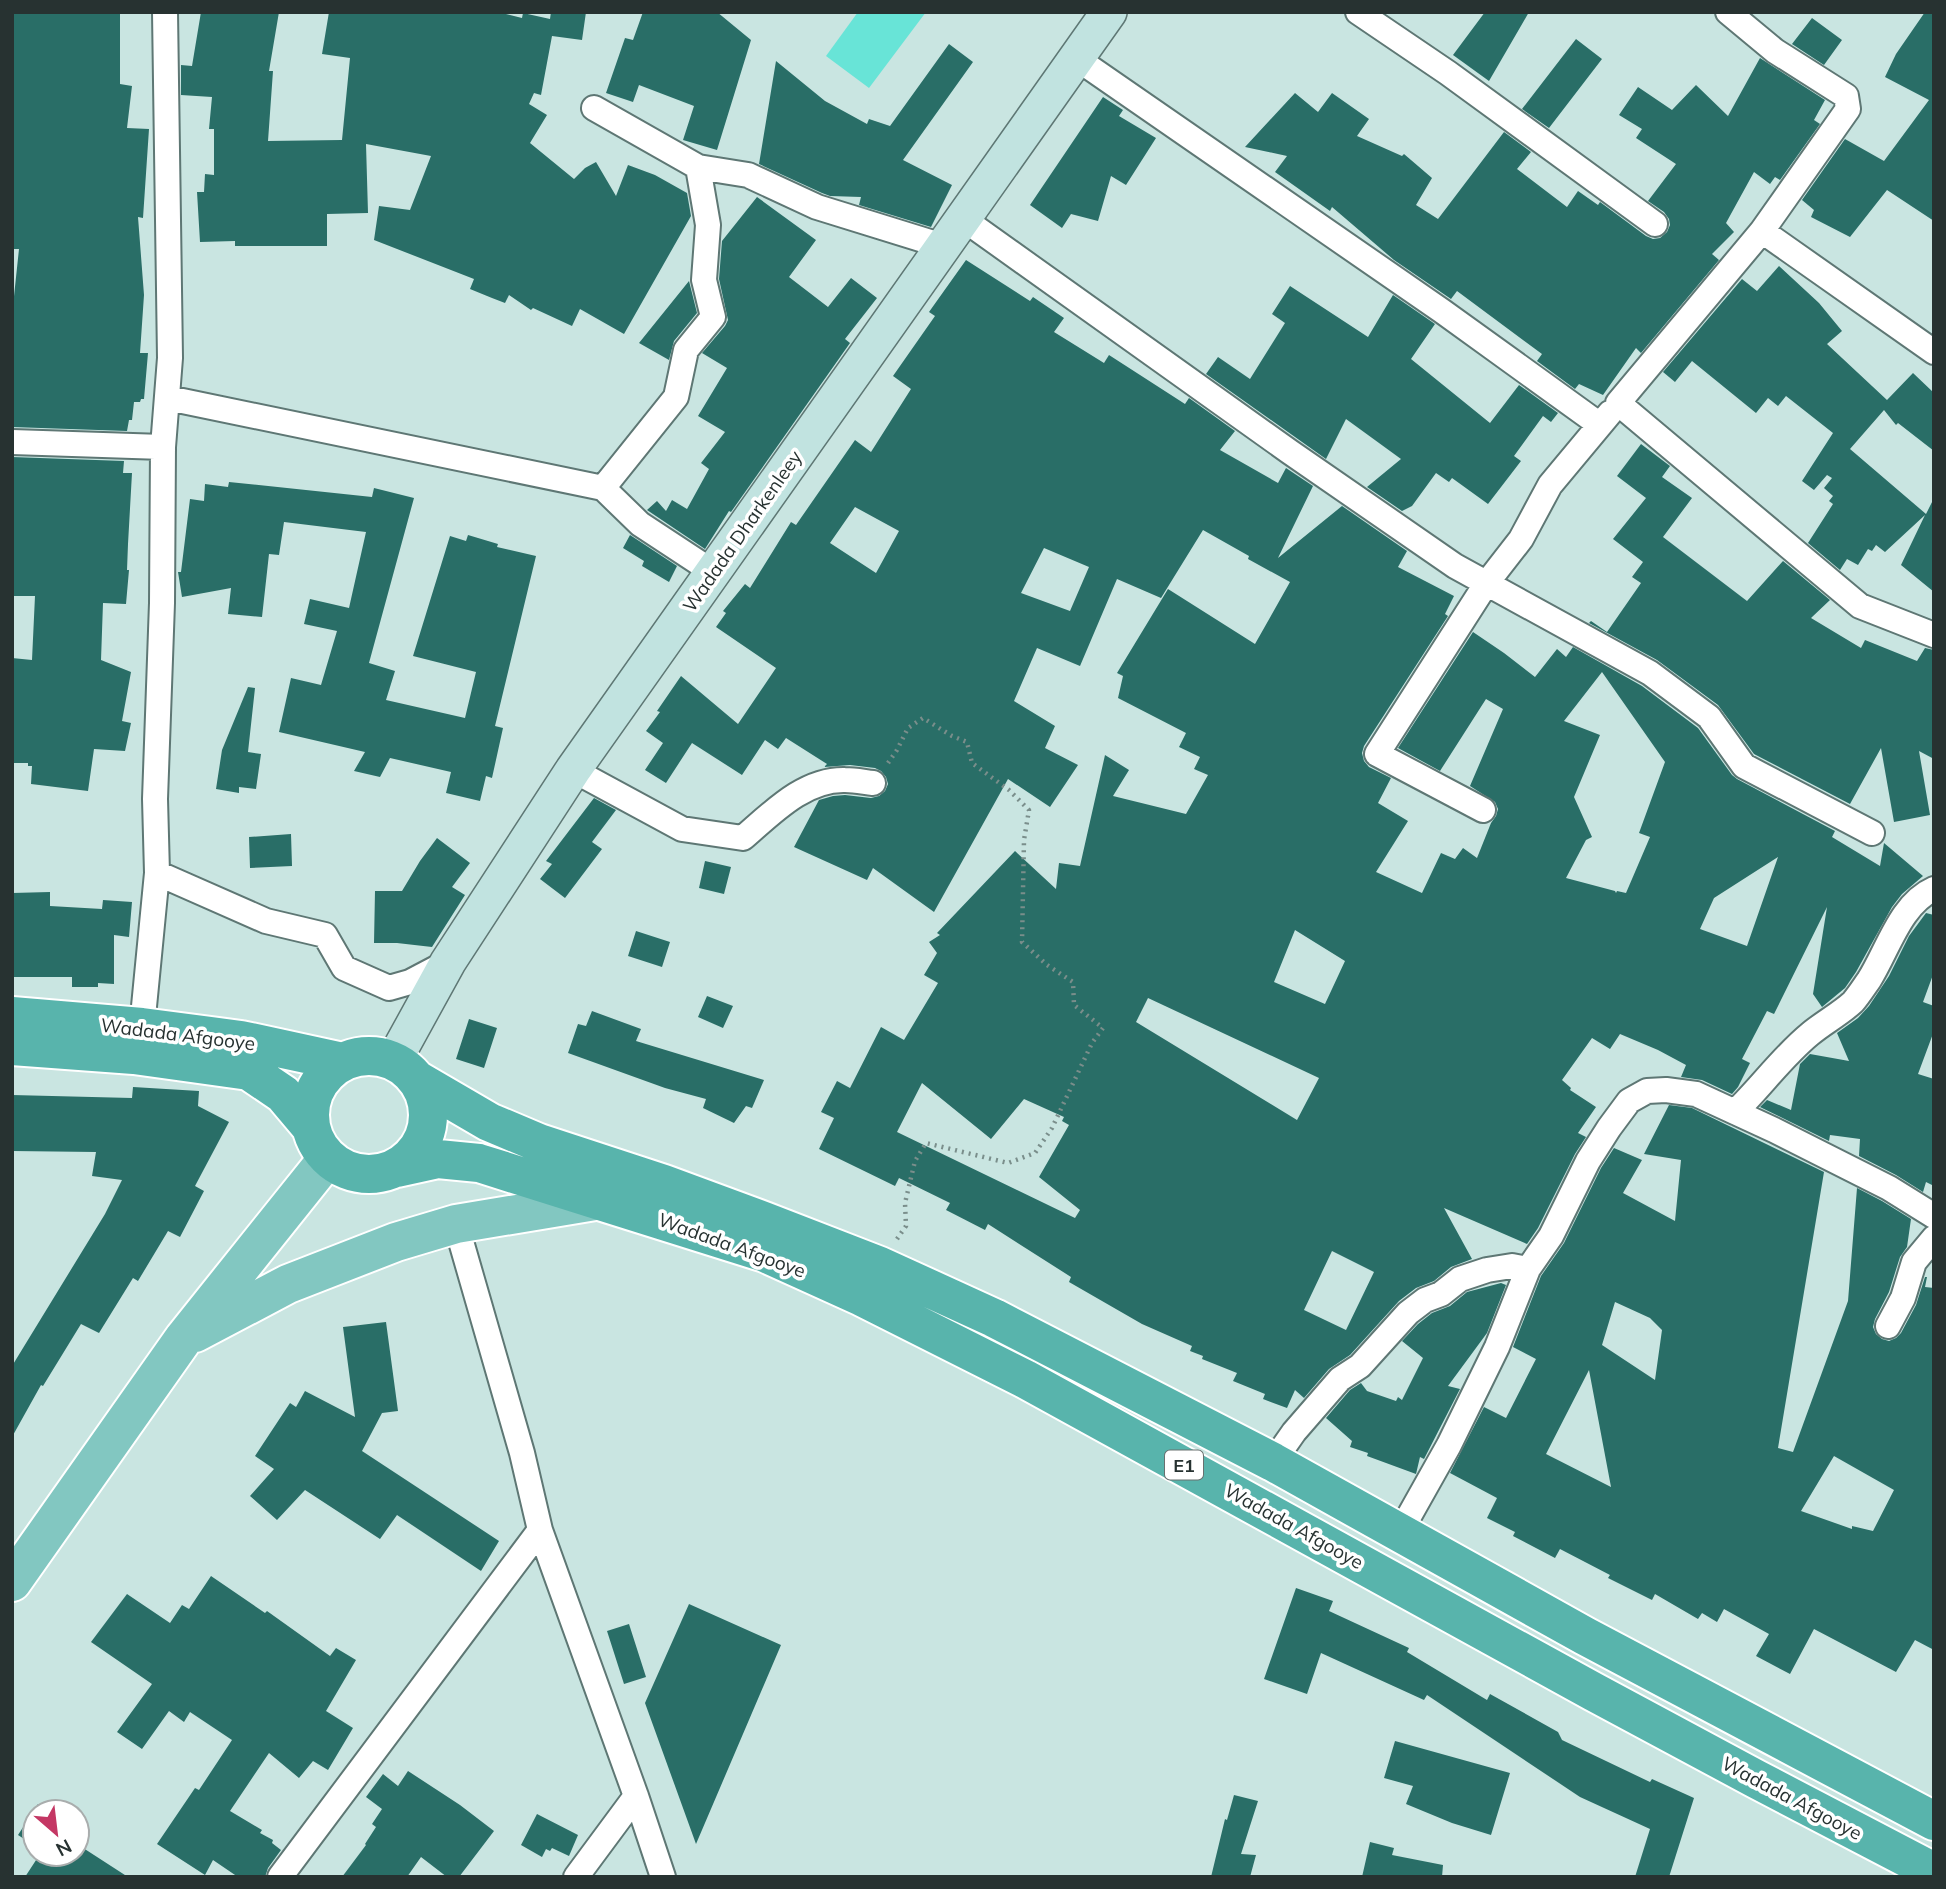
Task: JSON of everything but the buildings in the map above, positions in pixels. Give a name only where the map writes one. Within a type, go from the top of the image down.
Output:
[{"type":"highway","name":"Wadada Afgooye","points":[[12,1016],[142,1027],[241,1040],[343,1062]]},
{"type":"highway","name":"Wadada Afgooye","points":[[12,1046],[134,1055],[249,1071],[283,1094],[319,1142]]},
{"type":"highway","points":[[362,1056],[383,1057],[405,1071],[426,1098],[428,1119],[424,1139],[412,1156],[397,1167],[379,1174],[361,1174],[343,1169],[319,1142],[309,1107],[315,1090],[326,1074],[343,1062],[362,1056]]},
{"type":"highway","name":"Wadada Afgooye","points":[[405,1071],[489,1122],[539,1143],[664,1184],[880,1266],[994,1318],[1273,1462],[1585,1636],[1934,1821]]},
{"type":"highway","name":"Wadada Afgooye","points":[[397,1167],[438,1159],[479,1163],[765,1253],[862,1297],[1025,1378],[1594,1692],[1934,1872]]},
{"type":"main road","name":"Wadada Dharkenleey","points":[[405,1071],[448,962],[573,770],[1109,12]]},
{"type":"main road","points":[[12,1582],[319,1142]]},
{"type":"main road","points":[[184,1338],[288,1284],[396,1242],[456,1224],[601,1200]]},
{"type":"street","points":[[142,1027],[157,873],[155,799],[162,603],[163,447],[169,398],[170,358],[165,12]]},
{"type":"street","points":[[1357,12],[1448,73],[1655,223]]},
{"type":"street","points":[[1483,810],[1377,754],[1486,584],[1521,539],[1550,485],[1762,231],[1848,109],[1846,96],[1775,51],[1727,12]]},
{"type":"street","points":[[1076,58],[1442,311],[1600,425]]},
{"type":"street","points":[[594,108],[698,167],[748,175],[817,208],[943,246]]},
{"type":"street","points":[[603,488],[676,397],[686,350],[713,317],[704,280],[708,225],[698,167]]},
{"type":"street","points":[[962,218],[1455,566],[1650,673],[1709,717],[1744,766],[1872,833]]},
{"type":"street","points":[[1762,231],[1934,352]]},
{"type":"street","points":[[169,398],[603,488],[640,524],[713,572]]},
{"type":"street","points":[[1618,403],[1860,606],[1934,635]]},
{"type":"street","points":[[12,442],[163,447]]},
{"type":"street","points":[[573,770],[682,829],[743,838],[790,797],[818,785],[843,780],[873,783]]},
{"type":"street","points":[[157,873],[266,921],[326,935],[344,968],[389,988],[410,982],[448,962]]},
{"type":"street","points":[[1735,1112],[1757,1091],[1785,1057],[1810,1034],[1853,1002],[1905,916],[1923,894],[1934,889]]},
{"type":"street","points":[[1399,1534],[1449,1445],[1497,1347],[1528,1269],[1551,1236],[1588,1161],[1629,1101],[1647,1091],[1666,1090],[1696,1094],[1889,1188],[1934,1216]]},
{"type":"street","points":[[456,1224],[522,1454],[540,1530],[663,1877]]},
{"type":"street","points":[[1888,1326],[1903,1298],[1914,1262],[1934,1238]]},
{"type":"street","points":[[1273,1462],[1294,1432],[1340,1378],[1360,1366],[1408,1313],[1425,1300],[1441,1294],[1460,1279],[1487,1270],[1512,1266],[1528,1269]]},
{"type":"street","points":[[280,1877],[540,1530]]},
{"type":"street","points":[[576,1877],[636,1796]]},
{"type":"path","points":[[873,783],[897,750],[908,727],[923,719],[952,736],[967,741],[972,763],[1009,790],[1029,810],[1024,840],[1022,942],[1047,965],[1073,982],[1074,1005],[1103,1028],[1092,1044],[1052,1128],[1035,1153],[1008,1163],[926,1143],[915,1161],[905,1203],[906,1226],[880,1266]]},
{"type":"shaded area","points":[[858,12],[926,12],[869,88],[826,56]]}]
